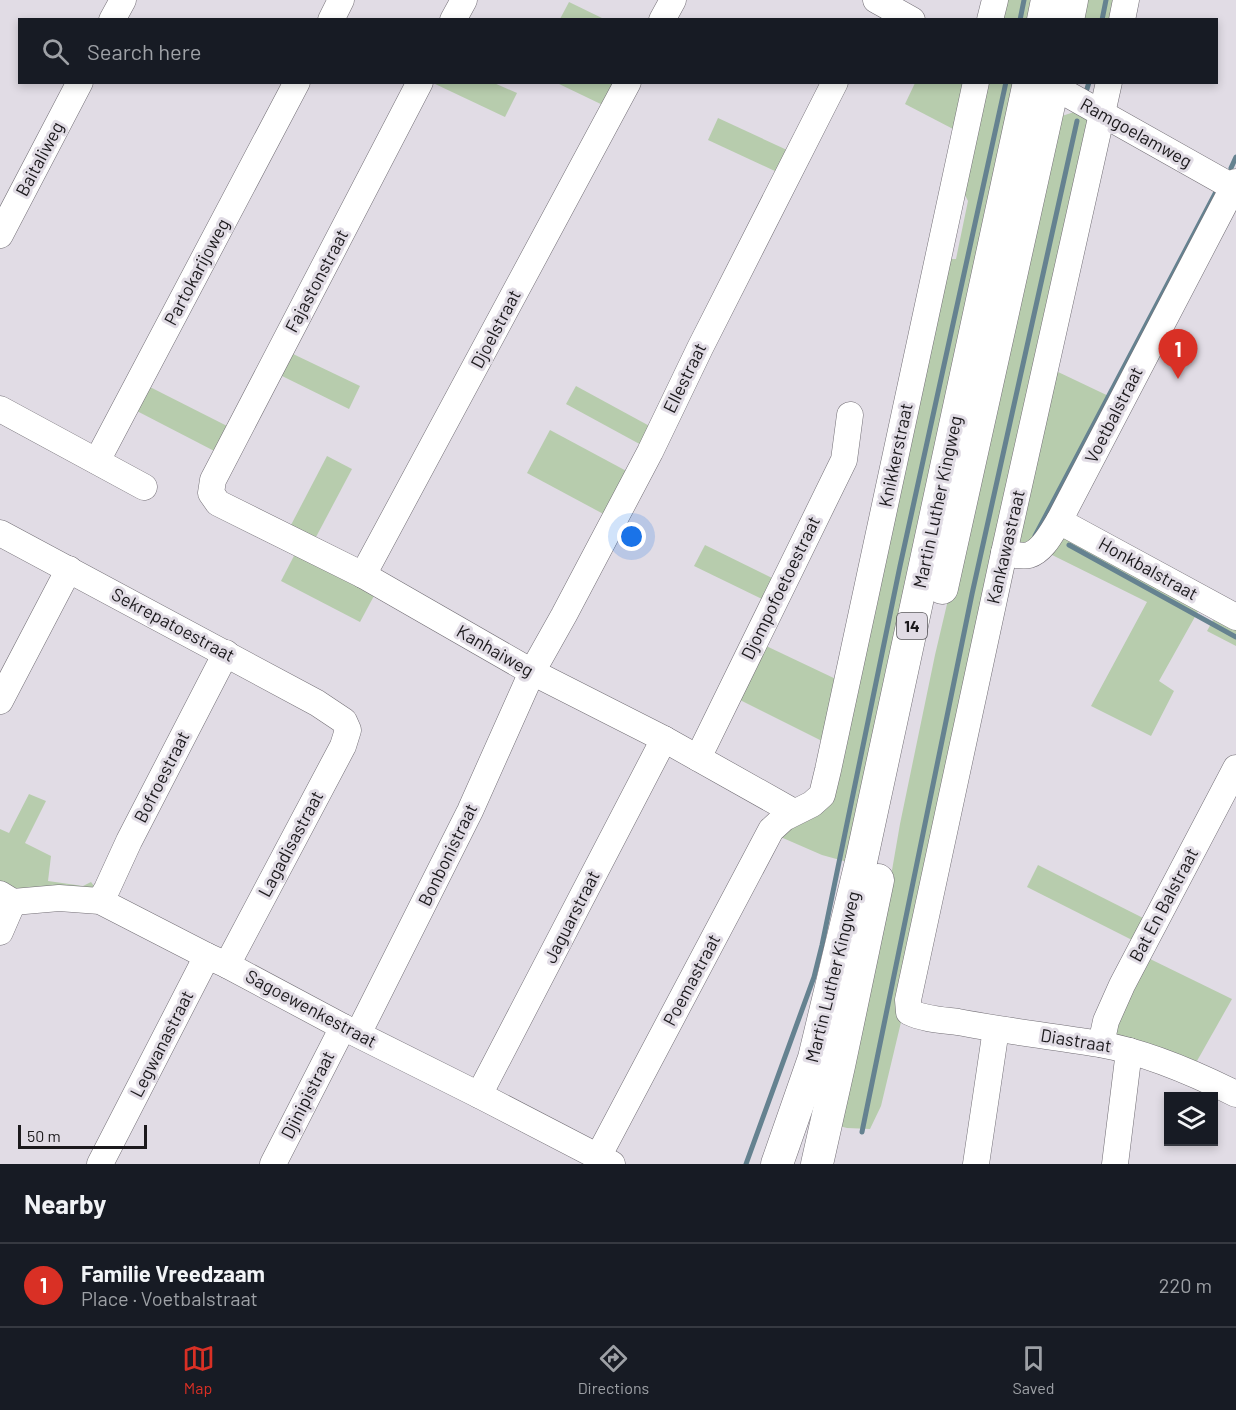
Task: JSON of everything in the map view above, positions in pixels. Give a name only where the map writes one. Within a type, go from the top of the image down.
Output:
[{"type":"main road","points":[[1043,18],[1047,0]]},
{"type":"main road","points":[[1068,18],[1072,0]]},
{"type":"main road","name":"Martin Luther Kingweg","points":[[777,1164],[814,1058],[1042,84]]},
{"type":"main road","name":"Martin Luther Kingweg","points":[[817,1164],[1042,84]]},
{"type":"street","points":[[113,18],[123,0]]},
{"type":"street","points":[[332,18],[341,0]]},
{"type":"street","points":[[454,18],[464,0]]},
{"type":"street","points":[[663,18],[673,0]]},
{"type":"street","points":[[868,18],[876,0],[908,18]]},
{"type":"street","points":[[990,18],[995,0]]},
{"type":"street","points":[[1122,18],[1126,0]]},
{"type":"street","name":"Baitaliweg","points":[[0,235],[79,84]]},
{"type":"street","name":"Partokarijoweg","points":[[96,461],[296,84]]},
{"type":"street","name":"Fajastonstraat","points":[[213,480],[419,84]]},
{"type":"street","name":"Djoelstraat","points":[[363,575],[627,84]]},
{"type":"street","name":"Ellestraat","points":[[532,672],[650,452],[834,84]]},
{"type":"street","name":"Knikkerstraat","points":[[794,812],[812,804],[822,795],[976,84]]},
{"type":"street","name":"Ramgoelamweg","points":[[1044,84],[1235,186]]},
{"type":"street","name":"Kankawastraat","points":[[909,1012],[908,1000],[932,885],[1109,84]]},
{"type":"street","name":"Voetbalstraat","points":[[1004,553],[1029,555],[1037,551],[1049,537],[1235,186]]},
{"type":"street","points":[[0,409],[144,487]]},
{"type":"street","name":"Djompofoetoestraat","points":[[698,758],[844,460],[850,415]]},
{"type":"street","name":"Kanhaiweg","points":[[213,480],[211,493],[218,503],[363,575],[532,672],[664,739],[794,812]]},
{"type":"street","name":"Honkbalstraat","points":[[1059,521],[1236,617]]},
{"type":"street","name":"Sekrepatoestraat","points":[[0,532],[226,653],[317,703],[344,721]]},
{"type":"street","points":[[0,701],[69,569]]},
{"type":"street","name":"Bofroestraat","points":[[100,901],[226,653]]},
{"type":"street","name":"Bonbonistraat","points":[[351,1031],[470,812],[532,672]]},
{"type":"street","name":"Lagadisastraat","points":[[217,960],[343,746],[348,730],[344,721]]},
{"type":"street","name":"Jaguarstraat","points":[[479,1095],[664,739]]},
{"type":"street","name":"Bat En Balstraat","points":[[1101,1044],[1106,1021],[1122,985],[1236,768]]},
{"type":"street","name":"Poemastraat","points":[[605,1161],[771,830],[794,812]]},
{"type":"street","points":[[0,932],[7,898]]},
{"type":"street","name":"Sagoewenkestraat","points":[[7,898],[100,901],[605,1161]]},
{"type":"street","name":"Legwanastraat","points":[[100,1164],[217,960]]},
{"type":"street","name":"Diastraat","points":[[909,1012],[923,1017],[1101,1044],[1129,1051],[1186,1071],[1236,1094]]},
{"type":"street","points":[[976,1164],[996,1029]]},
{"type":"street","name":"Djinipistraat","points":[[283,1161],[351,1031]]},
{"type":"street","points":[[1115,1164],[1129,1051]]},
{"type":"green space","points":[[1002,0],[1042,0],[1038,18],[998,18]]},
{"type":"green space","points":[[1079,0],[1121,0],[1117,18],[1075,18]]},
{"type":"green space","points":[[569,2],[602,18],[561,18]]},
{"type":"green space","points":[[435,84],[496,84],[517,93],[505,117]]},
{"type":"green space","points":[[559,84],[614,84],[609,108]]},
{"type":"green space","points":[[915,84],[964,84],[955,130],[905,104]]},
{"type":"green space","points":[[986,84],[1021,84],[851,863],[822,855],[776,835],[819,814],[948,259],[956,259],[968,201],[963,191]]},
{"type":"green space","points":[[1077,111],[1091,117],[902,1018],[881,1106],[870,1129],[847,1128],[839,1126],[935,655],[1062,116]]},
{"type":"green space","points":[[718,118],[787,150],[777,172],[708,140]]},
{"type":"green space","points":[[291,353],[360,386],[349,409],[280,375]]},
{"type":"green space","points":[[1056,371],[1117,400],[1037,544],[1018,544]]},
{"type":"green space","points":[[146,385],[235,430],[222,455],[133,409]]},
{"type":"green space","points":[[576,386],[655,429],[645,447],[566,404]]},
{"type":"green space","points":[[550,430],[632,474],[609,517],[527,473]]},
{"type":"green space","points":[[327,456],[352,469],[316,537],[291,525]]},
{"type":"green space","points":[[1056,534],[1201,606],[1159,681],[1174,691],[1151,736],[1091,706],[1147,602],[1044,551]]},
{"type":"green space","points":[[705,545],[778,581],[768,602],[694,566]]},
{"type":"green space","points":[[296,552],[375,594],[360,622],[281,581]]},
{"type":"green space","points":[[1217,613],[1236,623],[1236,646],[1207,631]]},
{"type":"green space","points":[[760,643],[840,681],[826,743],[734,697]]},
{"type":"green space","points":[[29,794],[46,801],[25,843],[51,856],[48,881],[83,886],[91,882],[97,890],[25,895],[0,886],[0,829],[9,833]]},
{"type":"green space","points":[[1038,865],[1149,921],[1138,943],[1027,887]]},
{"type":"green space","points":[[1146,957],[1232,999],[1193,1068],[1117,1041],[1111,1030]]},
{"type":"waterway","points":[[1020,18],[1024,0]]},
{"type":"waterway","points":[[1102,18],[1106,0]]},
{"type":"waterway","points":[[746,1164],[814,977],[822,945],[900,566],[1006,84]]},
{"type":"waterway","points":[[1087,89],[1088,84]]},
{"type":"waterway","points":[[862,1132],[972,594],[1077,121]]},
{"type":"waterway","points":[[1231,168],[1236,157]]},
{"type":"waterway","points":[[1035,536],[1217,190],[1214,188]]},
{"type":"waterway","points":[[1069,545],[1236,637]]},
{"type":"place","name":"Familie Vreedzaam","points":[[1178,379]]}]
